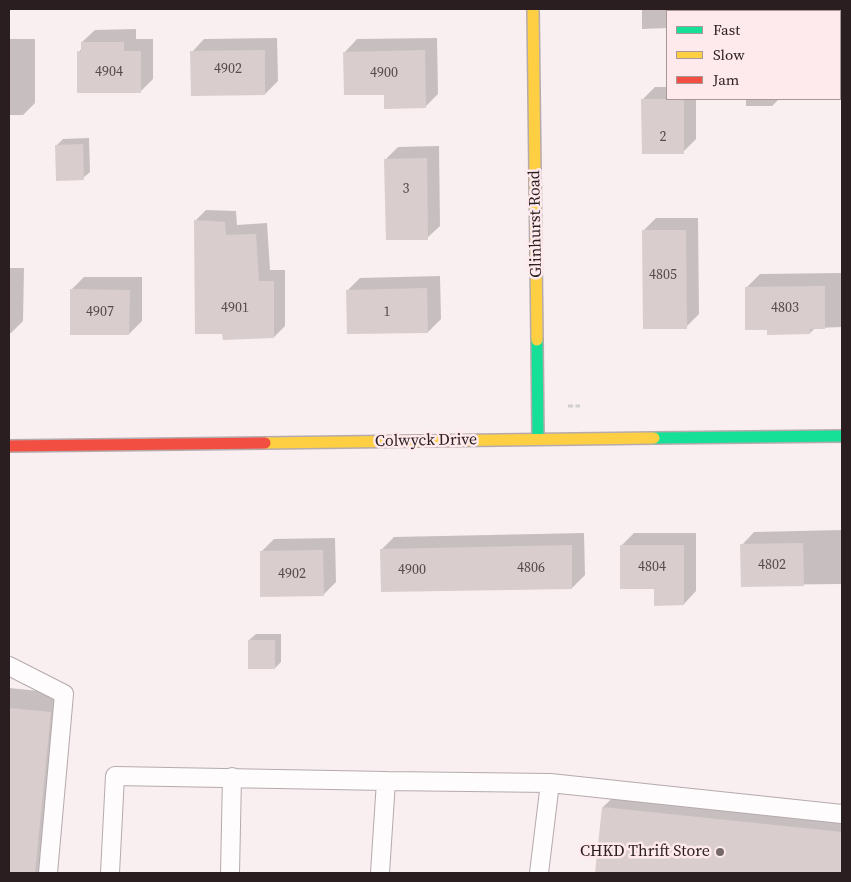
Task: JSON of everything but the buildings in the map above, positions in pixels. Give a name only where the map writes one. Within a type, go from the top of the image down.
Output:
[{"type":"street","name":"Glinhurst Road","points":[[533,9],[538,439]]},
{"type":"street","name":"Colwyck Drive","points":[[9,446],[842,436]]},
{"type":"lane","points":[[9,666],[64,694],[48,873]]},
{"type":"lane","points":[[110,873],[115,776],[550,783],[842,814]]},
{"type":"lane","points":[[230,873],[232,777]]},
{"type":"lane","points":[[380,873],[386,781]]},
{"type":"lane","points":[[539,873],[550,783]]},
{"type":"traffic: fast","points":[[537,340],[538,439]]},
{"type":"traffic: fast","points":[[654,438],[842,436]]},
{"type":"traffic: slow","points":[[533,9],[537,340]]},
{"type":"traffic: slow","points":[[265,443],[654,438]]},
{"type":"traffic: jam","points":[[9,446],[265,443]]},
{"type":"place","name":"CHKD Thrift Store","points":[[720,852]]}]
